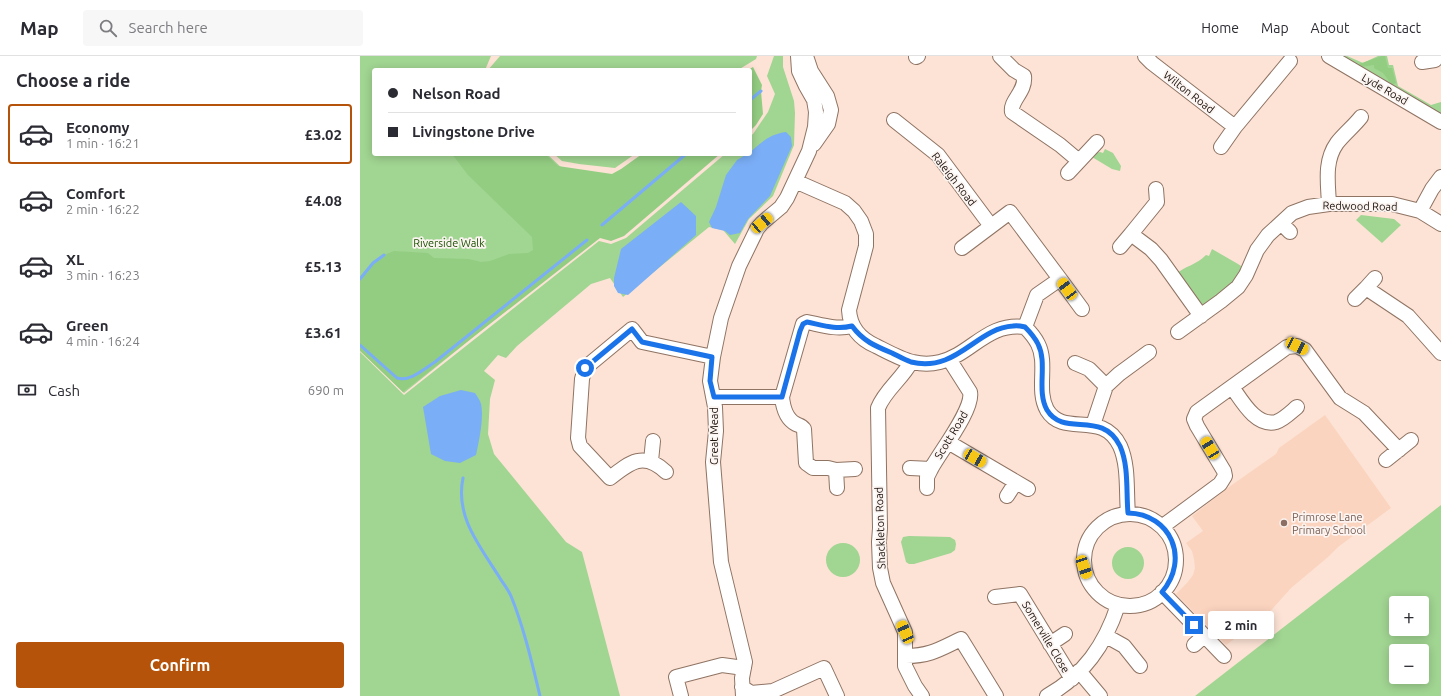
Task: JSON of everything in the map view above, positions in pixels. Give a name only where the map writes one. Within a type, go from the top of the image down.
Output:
[{"type":"street","name":"Great Mead","points":[[798,56],[800,71],[814,100],[816,112],[815,127],[809,151]]},
{"type":"street","name":"Great Mead","points":[[743,692],[745,662],[721,562],[714,462],[716,431],[715,407],[710,381],[712,357],[721,318],[746,250],[757,229],[781,207],[787,198],[809,151],[828,124],[831,110],[827,96],[811,71],[806,56]]},
{"type":"street","points":[[1000,56],[1014,70],[1024,76],[1025,83],[1011,107],[1012,112],[1060,145],[1080,161]]},
{"type":"street","name":"Lyde Road","points":[[1329,56],[1441,122]]},
{"type":"street","name":"Wilton Road","points":[[1152,58],[1235,127]]},
{"type":"street","points":[[1221,147],[1275,68],[1290,62]]},
{"type":"street","points":[[1329,204],[1327,170],[1331,154],[1337,142],[1355,133],[1361,117]]},
{"type":"street","name":"Raleigh Road","points":[[903,122],[938,155],[991,226]]},
{"type":"street","points":[[1068,173],[1097,142]]},
{"type":"street","points":[[1420,211],[1432,188],[1441,177]]},
{"type":"street","points":[[795,181],[845,203],[854,211],[861,221],[866,234],[866,246],[849,310],[849,319],[852,326],[860,336],[874,346],[911,362],[939,363],[949,359],[1002,328],[1014,325],[1025,327],[1035,339],[1041,352],[1043,399],[1051,415],[1059,421],[1067,424],[1094,425],[1102,428],[1112,436],[1119,446],[1123,458],[1128,513]]},
{"type":"street","points":[[1120,247],[1157,202],[1156,188]]},
{"type":"street","name":"Redwood Road","points":[[1178,332],[1238,287],[1246,275],[1257,250],[1268,235],[1285,228],[1292,213],[1308,206],[1329,204],[1392,204],[1420,211],[1441,224]]},
{"type":"street","points":[[962,248],[1010,212],[1083,309]]},
{"type":"street","points":[[1131,234],[1151,249],[1161,260],[1201,316]]},
{"type":"street","points":[[1025,327],[1037,295],[1060,279]]},
{"type":"street","points":[[1355,299],[1370,283],[1408,316],[1441,353]]},
{"type":"street","points":[[852,326],[836,328],[807,322],[803,324],[782,397],[783,408],[788,417],[795,424],[802,425],[804,429],[806,463],[813,468],[828,468],[836,470],[854,469]]},
{"type":"street","points":[[666,472],[657,464],[645,460],[629,464],[610,478],[580,446],[578,438],[582,379],[585,368],[632,329],[642,342],[712,357]]},
{"type":"street","points":[[1163,526],[1220,484],[1225,476],[1224,471],[1196,426],[1194,419],[1197,412],[1287,347],[1297,346],[1305,350],[1340,398],[1364,413],[1399,450]]},
{"type":"street","points":[[1094,425],[1106,386],[1119,374],[1149,352]]},
{"type":"street","name":"Scott Road","points":[[927,488],[927,477],[967,410],[971,397],[970,392],[949,359]]},
{"type":"street","name":"Shackleton Road","points":[[911,362],[906,372],[880,402],[878,408],[879,542],[880,568],[883,583],[905,632],[905,666],[922,696]]},
{"type":"street","points":[[1076,363],[1089,369],[1106,386]]},
{"type":"street","points":[[1232,388],[1254,416],[1268,422],[1277,421],[1297,407]]},
{"type":"street","points":[[714,397],[782,397]]},
{"type":"street","points":[[1386,460],[1411,440]]},
{"type":"street","points":[[651,461],[653,441]]},
{"type":"street","points":[[948,442],[1028,489]]},
{"type":"street","name":"Scott Road","points":[[910,468],[931,469]]},
{"type":"street","points":[[836,470],[837,488]]},
{"type":"street","points":[[1007,496],[1016,482]]},
{"type":"street","points":[[1128,513],[1147,516],[1163,526],[1170,536],[1174,547],[1175,558],[1171,578],[1162,592],[1143,604],[1129,606],[1118,605],[1105,598],[1094,589],[1084,567],[1090,540],[1099,528],[1112,518],[1128,513]]},
{"type":"street","points":[[1162,592],[1199,640],[1224,656]]},
{"type":"street","name":"Somerville Close","points":[[995,597],[1020,594],[1050,644],[1076,675],[1100,696]]},
{"type":"street","points":[[1050,695],[1076,675],[1092,658],[1106,636],[1118,605]]},
{"type":"street","points":[[1050,644],[1065,634]]},
{"type":"street","points":[[1106,636],[1124,646],[1140,666]]},
{"type":"street","points":[[906,656],[921,656],[930,654],[961,639],[996,696]]},
{"type":"street","points":[[681,696],[676,677],[722,665],[744,668]]},
{"type":"street","points":[[743,692],[751,693],[773,690],[824,668],[837,696]]},
{"type":"shaded area","name":"Primrose Lane Primary School","points":[[1325,415],[1391,508],[1338,547],[1291,588],[1266,616],[1226,645],[1176,594],[1193,575],[1195,568],[1192,551],[1186,543],[1203,531],[1192,516],[1229,487],[1276,454],[1279,448]]},
{"type":"green space","name":"Riverside Walk","points":[[360,56],[491,56],[486,68],[372,68],[372,156],[549,156],[599,203],[524,296],[404,393],[360,350]]},
{"type":"green space","points":[[500,56],[757,56],[756,59],[741,68],[490,68]]},
{"type":"green space","points":[[774,56],[783,56],[783,67],[794,101],[794,145],[773,196],[749,219],[735,244],[723,230],[709,227],[623,297],[610,278],[591,284],[517,346],[506,358],[498,355],[484,371],[495,380],[490,399],[488,434],[494,454],[566,542],[582,552],[620,696],[360,696],[360,352],[404,395],[599,241],[611,244],[626,238],[723,156],[752,156],[752,135],[768,112],[775,94],[767,76]]},
{"type":"green space","points":[[1340,56],[1347,56],[1363,63],[1378,56],[1387,56],[1389,65],[1393,65],[1398,86],[1431,105],[1441,102],[1441,115]]},
{"type":"green space","points":[[1385,56],[1388,68],[1392,68],[1396,83],[1392,85],[1383,73],[1374,68],[1374,65],[1361,67],[1359,64]]},
{"type":"green space","points":[[753,67],[762,85],[761,91],[763,114],[752,129],[752,68]]},
{"type":"green space","points":[[1105,149],[1113,153],[1121,166],[1120,171],[1112,169],[1092,157],[1096,153],[1103,153]]},
{"type":"green space","name":"Riverside Walk","points":[[454,156],[547,156],[558,166],[612,174],[639,156],[718,156],[624,236],[611,241],[600,238],[403,392],[360,351],[360,279],[373,263],[384,255],[394,251],[428,253],[434,258],[469,259],[481,262],[490,261],[509,254],[528,253],[533,250],[532,237],[468,175]]},
{"type":"green space","points":[[556,156],[632,156],[615,168],[562,161]]},
{"type":"green space","points":[[1361,215],[1394,219],[1401,225],[1382,243],[1356,220]]},
{"type":"green space","points":[[1212,249],[1241,266],[1237,278],[1232,284],[1204,306],[1198,304],[1175,275],[1182,269],[1199,261],[1206,255],[1209,256]]},
{"type":"green space","points":[[1441,505],[1441,696],[1195,696]]},
{"type":"green space","points":[[903,537],[950,537],[955,540],[955,550],[951,553],[914,564],[909,564],[906,562],[901,542]]},
{"type":"green space","points":[[846,543],[855,548],[859,553],[859,567],[855,572],[850,576],[840,577],[836,576],[827,567],[826,557],[827,553],[836,544]]},
{"type":"green space","points":[[1125,547],[1131,547],[1141,554],[1144,563],[1143,569],[1137,576],[1131,579],[1125,579],[1115,572],[1112,566],[1112,560],[1119,550]]},
{"type":"water","points":[[786,132],[791,137],[792,146],[770,196],[748,219],[740,233],[730,235],[725,231],[712,228],[709,222],[716,207],[726,175],[737,160],[744,156],[752,156],[752,150],[754,148],[780,133]]},
{"type":"water","points":[[681,202],[696,216],[696,235],[628,295],[618,293],[614,286],[614,278],[621,249]]},
{"type":"water","points":[[461,390],[475,393],[481,404],[482,416],[476,455],[460,463],[445,461],[431,454],[423,407],[440,396]]},
{"type":"waterway","points":[[752,98],[761,91]]},
{"type":"waterway","points":[[602,225],[684,156]]},
{"type":"waterway","points":[[360,345],[397,378],[402,379],[412,377],[435,362],[587,240]]},
{"type":"waterway","points":[[360,279],[373,263],[384,255]]},
{"type":"waterway","points":[[463,478],[461,492],[462,505],[470,530],[511,596],[524,633],[540,696]]},
{"type":"place","name":"Primrose Lane Primary School","points":[[1284,523]]},
{"type":"route","points":[[585,368],[632,329],[642,342],[712,357],[710,381],[714,397],[782,397],[800,331],[803,324],[807,322],[836,328],[852,326],[860,336],[874,346],[911,362],[923,363],[939,363],[949,359],[1002,328],[1014,325],[1025,327],[1035,339],[1041,352],[1043,399],[1051,415],[1059,421],[1067,424],[1094,425],[1102,428],[1112,436],[1119,446],[1123,458],[1128,513],[1139,514],[1154,519],[1163,526],[1170,536],[1174,547],[1174,569],[1167,586],[1162,592],[1194,625]]}]
